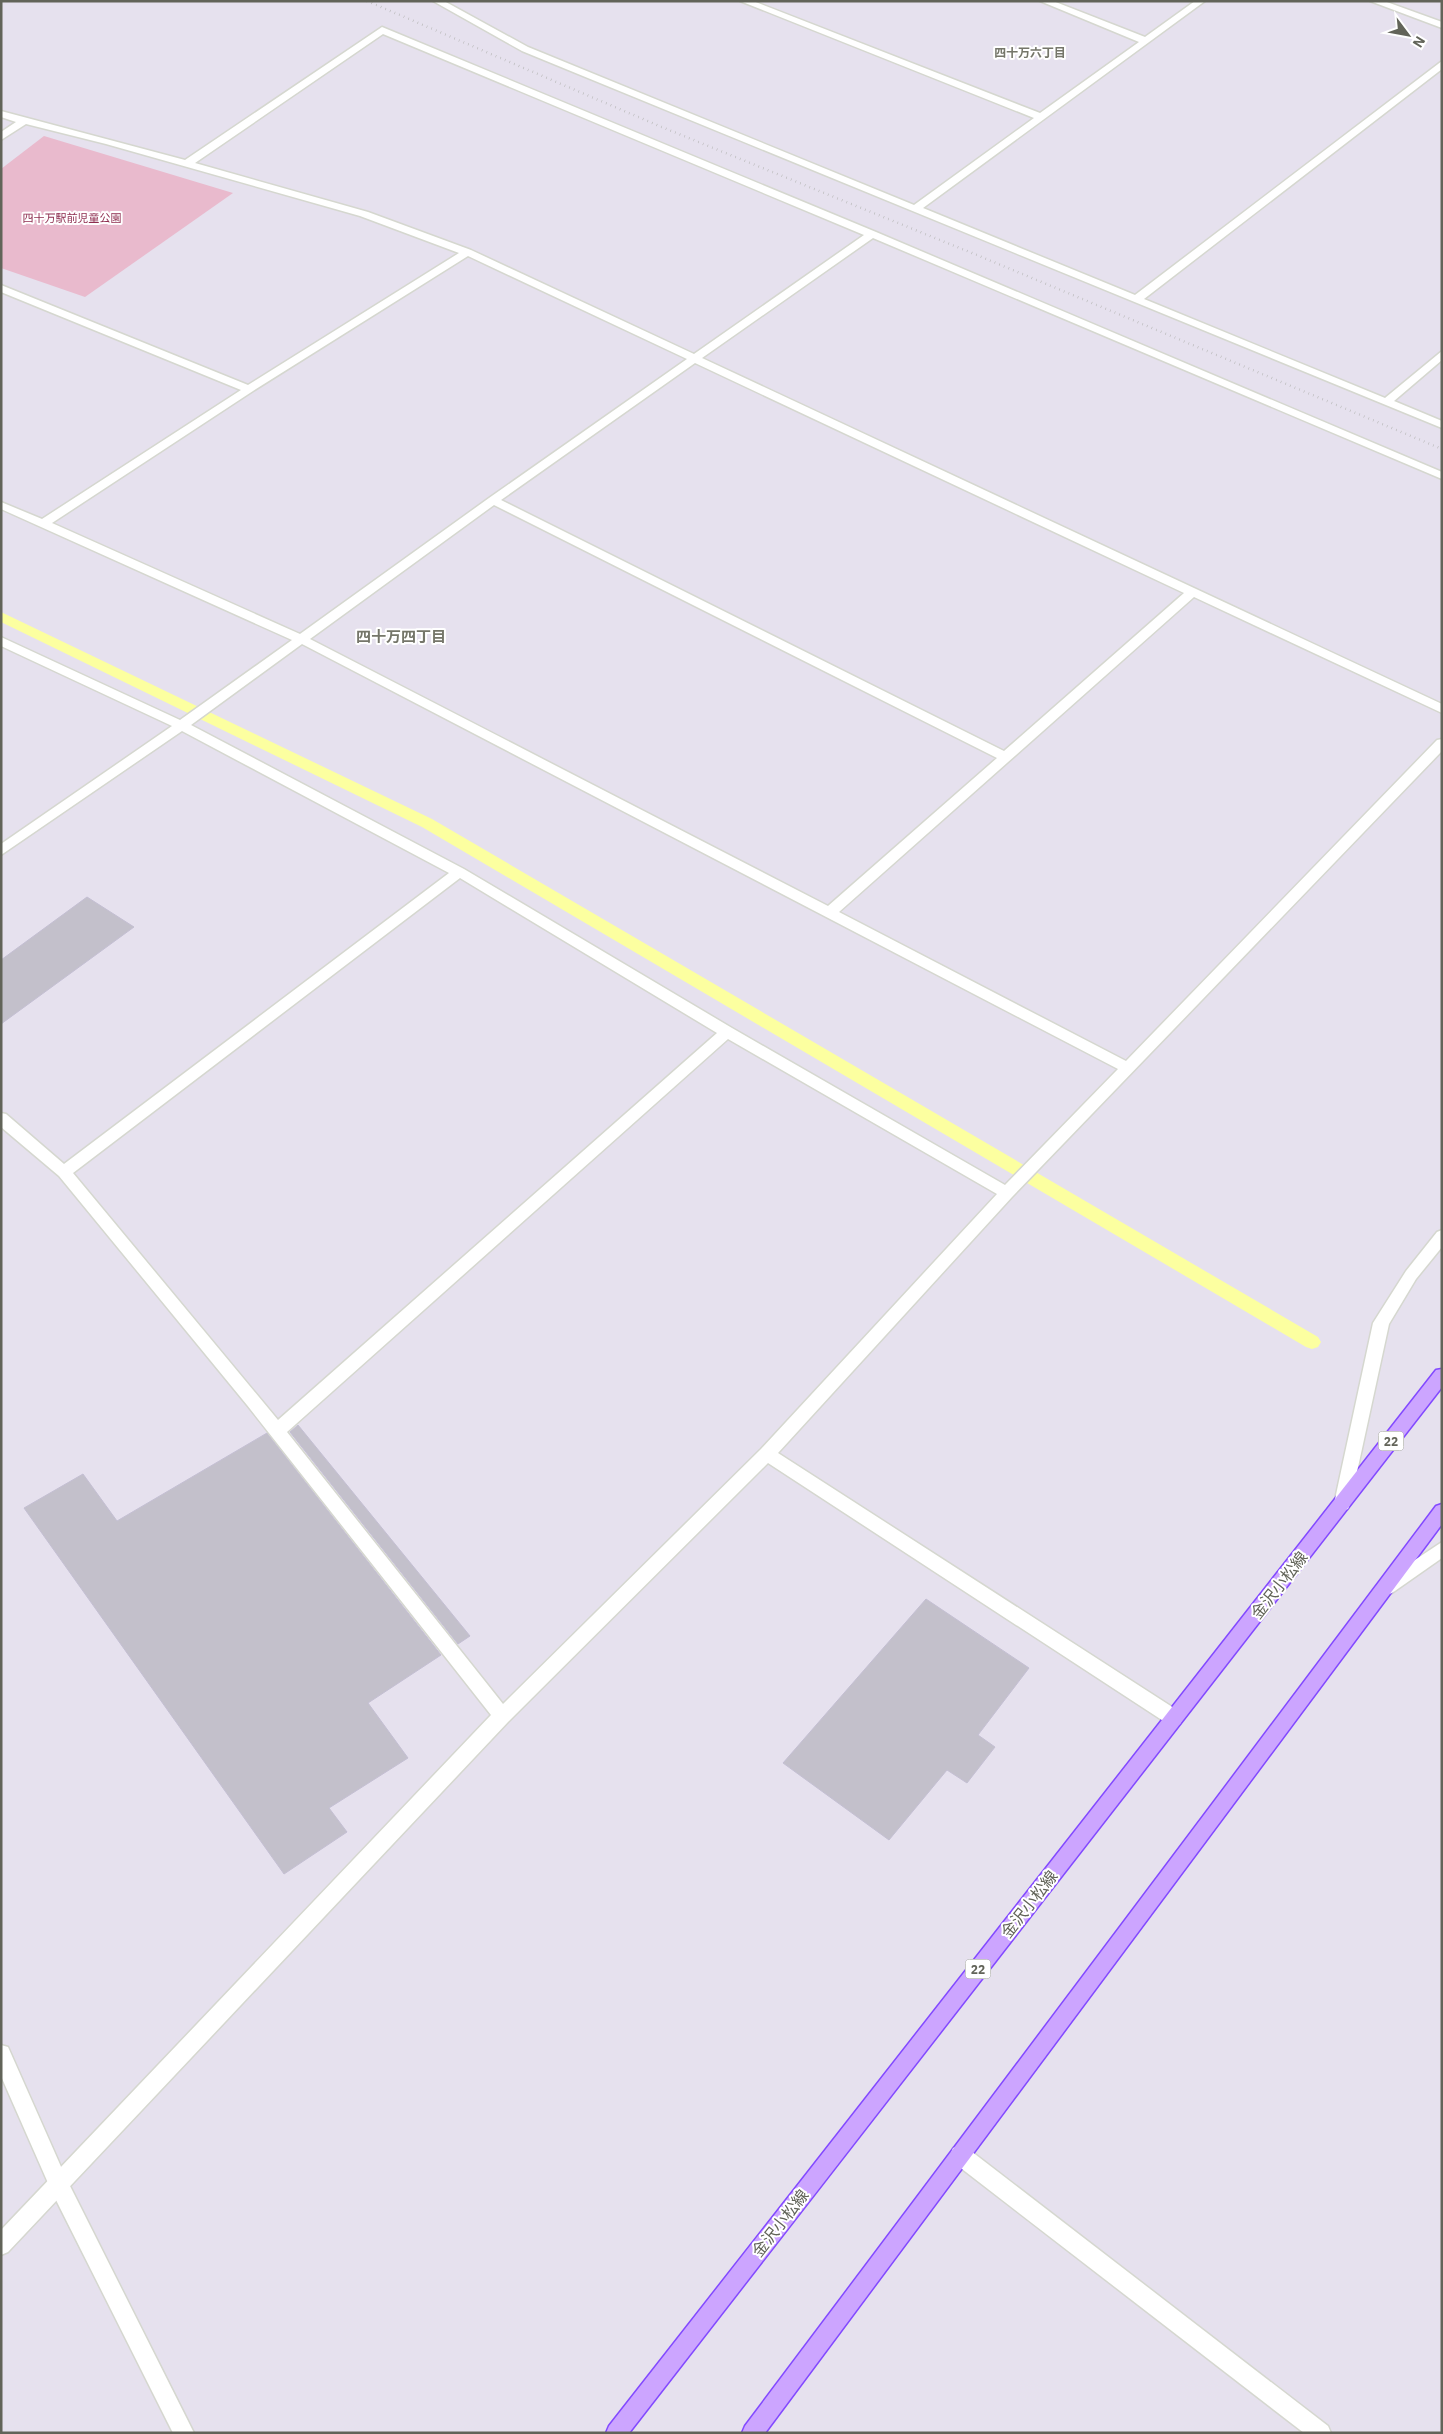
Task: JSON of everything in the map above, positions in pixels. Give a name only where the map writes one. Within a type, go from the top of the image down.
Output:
[{"type":"main road","name":"金沢小松線","points":[[616,2433],[1442,1375]]},
{"type":"main road","points":[[752,2433],[1442,1510]]},
{"type":"street","points":[[744,1],[1041,117]]},
{"type":"street","points":[[1044,1],[1146,41]]},
{"type":"street","points":[[915,209],[1201,1]]},
{"type":"street","points":[[1374,1],[1442,25]]},
{"type":"street","points":[[444,2],[525,49],[1442,425]]},
{"type":"street","points":[[187,164],[382,30],[872,234],[1442,476]]},
{"type":"street","points":[[1136,300],[1442,64]]},
{"type":"street","points":[[1,114],[364,214],[466,252],[1194,591],[1442,709]]},
{"type":"street","points":[[1,137],[24,121]]},
{"type":"street","points":[[1,850],[213,703],[493,500],[872,234]]},
{"type":"street","points":[[43,524],[249,389],[466,252]]},
{"type":"street","points":[[1,288],[249,389]]},
{"type":"street","points":[[1386,402],[1442,354]]},
{"type":"street","points":[[493,500],[1005,757]]},
{"type":"street","points":[[1,505],[301,639],[1128,1068]]},
{"type":"street","points":[[828,914],[1194,591]]},
{"type":"street","points":[[1,641],[181,725],[459,872],[727,1032],[1007,1193]]},
{"type":"street","points":[[1,2245],[502,1716],[767,1454],[1036,1162],[1442,743]]},
{"type":"street","points":[[64,1172],[459,872]]},
{"type":"street","points":[[278,1430],[727,1032]]},
{"type":"street","points":[[1,1118],[64,1172],[278,1430],[502,1716]]},
{"type":"street","points":[[1341,1506],[1382,1324],[1411,1274],[1442,1236]]},
{"type":"street","points":[[767,1454],[1174,1718]]},
{"type":"street","points":[[1383,1590],[1442,1549]]},
{"type":"street","points":[[1,2054],[59,2184],[184,2433]]},
{"type":"street","points":[[960,2155],[1321,2433]]},
{"type":"green space","name":"四十万駅前児童公園","points":[[44,136],[233,193],[85,297],[1,268],[1,169]]},
{"type":"building","points":[[87,897],[134,927],[1,1024],[1,960]]},
{"type":"building","points":[[298,1425],[470,1636],[458,1644],[290,1432]]},
{"type":"building","points":[[267,1433],[441,1655],[368,1703],[408,1758],[329,1808],[347,1832],[284,1874],[24,1508],[83,1474],[117,1521]]},
{"type":"building","points":[[926,1599],[1029,1668],[978,1735],[995,1747],[967,1783],[947,1770],[889,1840],[783,1763]]},
{"type":"waterway","points":[[1,616],[427,823],[1312,1342]]},
{"type":"railway","points":[[367,1],[664,128],[972,253],[1442,449]]},
{"type":"district","name":"四十万六丁目","points":[[1030,52]]},
{"type":"district","name":"四十万四丁目","points":[[401,636]]}]
